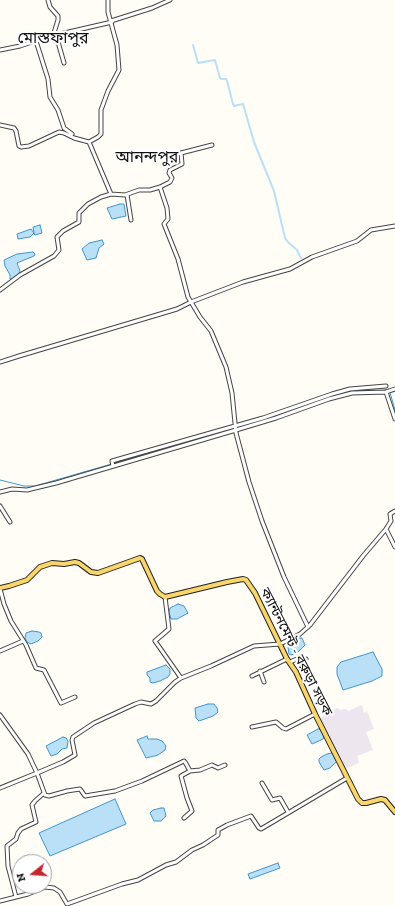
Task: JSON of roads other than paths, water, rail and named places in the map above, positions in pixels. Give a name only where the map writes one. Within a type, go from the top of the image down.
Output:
[{"type":"main road","points":[[0,588],[27,580],[40,567],[52,563],[64,564],[75,562],[79,563],[91,572],[98,573],[140,558],[142,559],[157,591],[165,597]]},
{"type":"main road","name":"ক্যান্টনমেন্ট - বরুড়া সড়ক","points":[[165,597],[227,582],[243,579],[246,580],[255,593],[280,644],[296,672],[315,714],[358,799],[362,803],[382,799],[385,800],[395,812]]},
{"type":"street","points":[[48,0],[50,7],[58,16],[54,35],[64,63]]},
{"type":"street","points":[[0,125],[14,128],[19,146],[21,147],[29,146],[59,132],[89,142],[101,134],[101,110],[108,91],[119,70],[117,45],[108,12],[108,0]]},
{"type":"street","points":[[0,50],[54,35],[111,22],[152,8],[170,0]]},
{"type":"street","points":[[36,41],[48,79],[50,97],[58,110],[64,128],[72,134],[70,136]]},
{"type":"street","points":[[89,142],[111,194]]},
{"type":"street","points":[[0,290],[20,275],[54,256],[59,250],[58,236],[63,231],[79,222],[79,213],[84,208],[96,200],[111,194],[127,195],[138,190],[150,190],[160,187],[170,182],[172,178],[170,170],[182,164],[180,153],[212,145]]},
{"type":"street","points":[[160,187],[167,208],[168,219],[164,224],[178,259],[186,289],[191,302],[200,317],[211,330],[226,366],[232,393],[236,428],[249,482],[262,521],[284,577],[308,627]]},
{"type":"street","points":[[127,195],[131,220]]},
{"type":"street","points":[[0,362],[177,309],[242,282],[290,269],[312,257],[357,241],[370,230],[395,226]]},
{"type":"street","points":[[236,428],[332,394],[350,389],[386,386]]},
{"type":"street","points":[[0,492],[12,489],[26,490],[56,483],[189,438],[276,418],[329,399],[352,393],[388,391],[395,389]]},
{"type":"street","points":[[388,391],[395,419]]},
{"type":"street","points":[[0,506],[10,522]]},
{"type":"street","points":[[0,788],[63,762],[75,755],[72,740],[73,736],[94,723],[140,702],[151,704],[156,701],[171,685],[181,678],[254,646],[280,644],[300,634],[308,627],[340,588],[363,556],[393,520],[390,514],[395,511]]},
{"type":"street","points":[[386,529],[395,547]]},
{"type":"street","points":[[0,588],[4,604],[11,621],[23,641],[36,668],[42,669],[46,673],[60,702],[62,703],[75,697]]},
{"type":"street","points":[[165,597],[169,629],[155,641],[181,678]]},
{"type":"street","points":[[0,651],[23,641]]},
{"type":"street","points":[[252,676],[289,660],[297,659],[300,662],[306,659]]},
{"type":"street","points":[[260,672],[264,682]]},
{"type":"street","points":[[252,727],[276,722],[286,729],[315,714]]},
{"type":"street","points":[[0,715],[28,754],[45,795],[49,796],[80,789],[85,796],[115,791],[142,781],[184,761],[190,771]]},
{"type":"street","points":[[184,818],[192,811],[181,776],[190,771],[200,770],[212,765],[218,768],[225,765]]},
{"type":"street","points":[[0,901],[47,887],[54,888],[60,892],[66,904],[81,900],[118,885],[138,880],[166,865],[176,862],[192,850],[218,835],[218,830],[227,825],[251,816],[261,829],[348,778]]},
{"type":"street","points":[[262,783],[272,800],[280,798],[288,812]]},
{"type":"street","points":[[16,897],[8,866],[7,847],[8,844],[16,839],[21,829],[36,822],[32,806],[44,793]]},
{"type":"water","points":[[124,204],[126,216],[112,219],[107,208]]},
{"type":"water","points":[[40,225],[42,233],[35,235],[33,227]]},
{"type":"water","points":[[31,229],[34,233],[30,237],[18,239],[17,234]]},
{"type":"water","points":[[102,240],[104,244],[99,248],[96,258],[87,260],[82,249],[89,243]]},
{"type":"water","points":[[33,252],[35,254],[34,256],[17,263],[20,271],[19,275],[12,280],[10,279],[10,275],[5,266],[4,260],[17,254]]},
{"type":"water","points":[[178,604],[184,606],[188,613],[177,619],[171,619],[169,612],[170,608]]},
{"type":"water","points":[[32,631],[41,633],[42,637],[38,641],[31,644],[27,642],[25,638],[26,633]]},
{"type":"water","points":[[299,638],[302,638],[305,645],[297,653],[291,655],[289,654],[289,645],[294,645],[293,642]]},
{"type":"water","points":[[373,652],[382,669],[382,676],[372,681],[343,690],[337,674],[337,667],[341,662]]},
{"type":"water","points":[[166,665],[170,669],[170,674],[168,677],[153,683],[150,682],[147,672]]},
{"type":"water","points":[[208,704],[214,704],[218,712],[213,716],[199,721],[196,718],[195,708]]},
{"type":"water","points":[[321,729],[324,736],[323,739],[312,744],[307,735]]},
{"type":"water","points":[[147,736],[148,739],[157,739],[162,741],[166,746],[165,750],[158,755],[146,758],[137,740]]},
{"type":"water","points":[[63,737],[68,741],[67,748],[62,749],[57,754],[51,756],[46,746]]},
{"type":"water","points":[[332,753],[336,757],[337,761],[330,768],[324,770],[319,762],[319,759]]},
{"type":"water","points":[[115,799],[126,824],[52,855],[49,854],[39,833]]},
{"type":"water","points":[[164,808],[166,816],[161,821],[154,821],[150,813],[153,810]]},
{"type":"water","points":[[278,863],[280,868],[250,879],[248,874]]},
{"type":"waterway","points":[[193,45],[198,63],[215,60],[220,78],[226,79],[227,81],[234,106],[243,104],[254,142],[274,191],[285,238],[297,250],[301,258]]},
{"type":"waterway","points":[[382,391],[389,389],[395,410]]},
{"type":"waterway","points":[[274,417],[349,391],[367,391]]},
{"type":"waterway","points":[[0,480],[24,486],[35,486],[206,437]]},
{"type":"district","name":"মোস্তফাপুর","points":[[53,38]]},
{"type":"district","name":"আনন্দপুর","points":[[147,157]]}]
